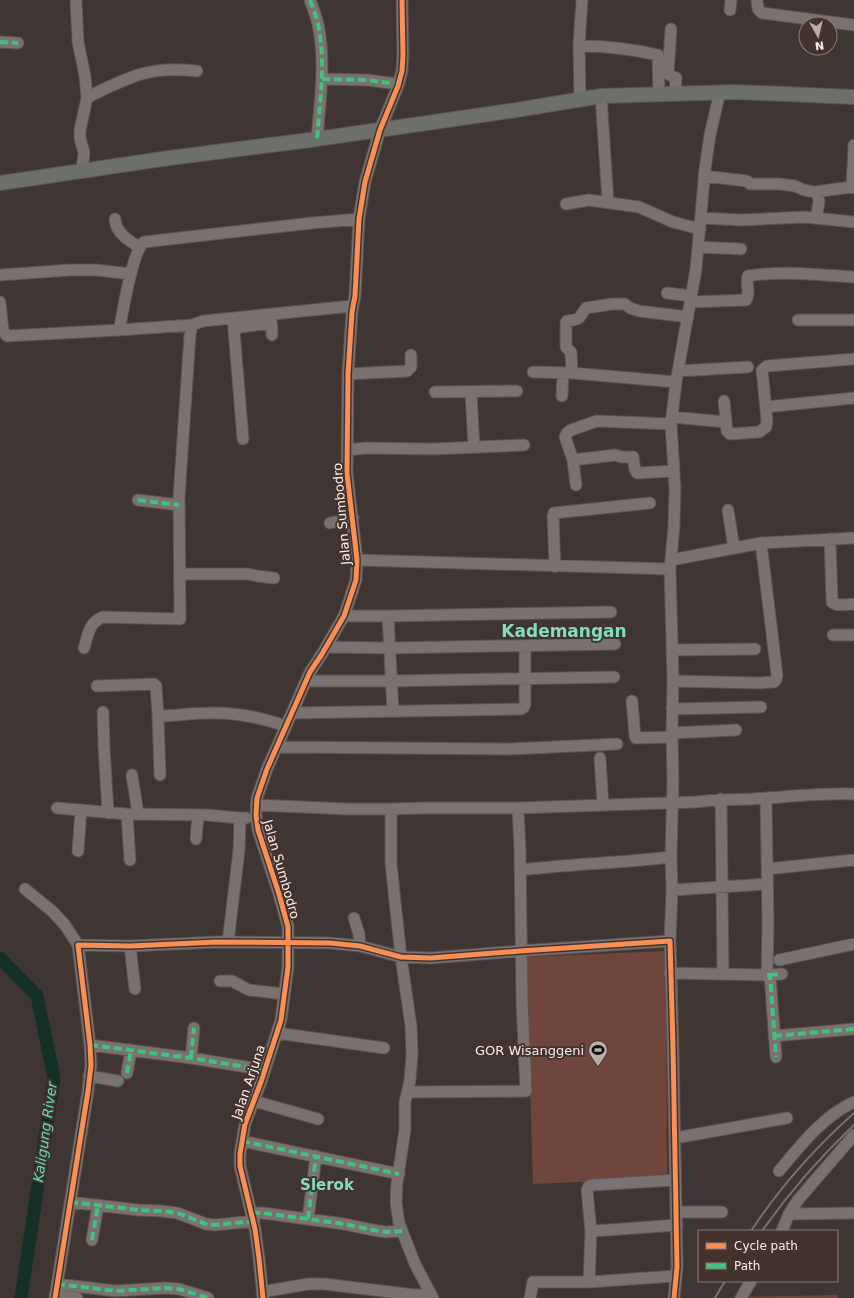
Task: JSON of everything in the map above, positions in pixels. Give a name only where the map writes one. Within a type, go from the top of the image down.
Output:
[{"type":"main road","points":[[0,182],[317,139],[381,127],[523,109],[601,96],[720,92],[854,97]]},
{"type":"street","points":[[76,0],[78,42],[84,71],[87,98],[80,130],[80,138],[84,153],[82,170]]},
{"type":"street","points":[[310,0],[318,24],[322,57],[322,79],[317,139]]},
{"type":"street","name":"Jalan Sumbodro","points":[[288,944],[288,927],[284,910],[258,830],[256,805],[261,784],[310,672],[326,648],[344,616],[356,580],[357,560],[347,473],[348,374],[352,306],[357,267],[359,219],[365,182],[381,127],[402,71],[402,0]]},
{"type":"street","points":[[580,100],[582,0]]},
{"type":"street","points":[[757,0],[758,9],[762,13],[854,25]]},
{"type":"street","points":[[671,29],[668,74],[676,78],[675,93]]},
{"type":"street","points":[[0,42],[18,43]]},
{"type":"street","points":[[580,46],[603,46],[637,50],[658,55],[659,93]]},
{"type":"street","points":[[87,98],[139,75],[154,72],[187,70],[197,71]]},
{"type":"street","points":[[322,79],[366,80],[398,84]]},
{"type":"street","points":[[674,1298],[677,1267],[677,1225],[670,973],[673,681],[670,565],[674,526],[675,488],[671,421],[677,376],[696,269],[704,176],[710,135],[720,92]]},
{"type":"street","points":[[601,96],[608,202]]},
{"type":"street","points":[[704,176],[747,181],[750,184],[779,184],[795,186],[804,190],[818,192],[853,187],[854,145]]},
{"type":"street","points":[[816,218],[819,202],[818,192]]},
{"type":"street","points":[[566,204],[589,200],[608,202],[639,207],[673,222],[700,224],[742,220],[806,217],[854,222]]},
{"type":"street","points":[[115,219],[117,228],[120,232],[139,247]]},
{"type":"street","points":[[119,330],[131,274],[139,247],[144,242],[312,222],[359,219]]},
{"type":"street","points":[[698,247],[741,249]]},
{"type":"street","points":[[0,275],[70,270],[96,270],[131,274]]},
{"type":"street","points":[[667,293],[691,299],[746,300],[748,295],[748,276],[777,274],[854,277]]},
{"type":"street","points":[[0,302],[3,331],[7,336],[192,325],[203,322],[233,323],[352,306]]},
{"type":"street","points":[[562,396],[568,373],[571,352],[566,347],[566,323],[567,321],[578,320],[586,308],[612,304],[625,304],[630,308],[639,311],[688,317]]},
{"type":"street","points":[[271,318],[272,335]]},
{"type":"street","points":[[798,320],[854,320]]},
{"type":"street","points":[[233,323],[243,439]]},
{"type":"street","points":[[84,648],[91,625],[97,618],[103,616],[180,619],[179,505],[189,343],[192,325]]},
{"type":"street","points":[[348,374],[407,371],[411,367],[411,355]]},
{"type":"street","points":[[724,401],[727,431],[730,434],[759,432],[764,430],[766,427],[767,420],[762,370],[764,367],[854,359]]},
{"type":"street","points":[[533,372],[677,376],[748,367]]},
{"type":"street","points":[[435,392],[517,391]]},
{"type":"street","points":[[471,392],[474,447]]},
{"type":"street","points":[[766,406],[854,398]]},
{"type":"street","points":[[576,484],[573,460],[565,437],[571,430],[597,421],[726,422]]},
{"type":"street","points":[[347,450],[366,448],[434,449],[524,445]]},
{"type":"street","points":[[573,460],[615,455],[622,457],[633,457],[635,470],[637,473],[674,471]]},
{"type":"street","points":[[138,500],[179,505]]},
{"type":"street","points":[[555,567],[554,514],[650,503]]},
{"type":"street","points":[[728,510],[734,548]]},
{"type":"street","points":[[330,523],[353,518]]},
{"type":"street","points":[[357,560],[555,567],[670,565],[734,548],[761,543],[854,538]]},
{"type":"street","points":[[830,539],[832,602],[838,605],[854,604]]},
{"type":"street","points":[[673,681],[760,683],[774,682],[776,680],[777,675],[761,543]]},
{"type":"street","points":[[180,574],[248,574],[274,578]]},
{"type":"street","points":[[344,616],[611,612]]},
{"type":"street","points":[[388,616],[393,711]]},
{"type":"street","points":[[833,635],[854,635]]},
{"type":"street","points":[[326,648],[615,644]]},
{"type":"street","points":[[292,713],[521,709],[524,708],[525,704],[525,646]]},
{"type":"street","points":[[672,650],[754,649]]},
{"type":"street","points":[[306,681],[614,677]]},
{"type":"street","points":[[98,686],[154,684],[156,686],[160,775]]},
{"type":"street","points":[[632,701],[636,738],[736,730]]},
{"type":"street","points":[[672,709],[761,707]]},
{"type":"street","points":[[103,712],[108,813]]},
{"type":"street","points":[[158,716],[182,716],[209,713],[227,714],[271,721],[286,726]]},
{"type":"street","points":[[277,748],[510,748],[617,744]]},
{"type":"street","points":[[600,758],[603,805]]},
{"type":"street","points":[[130,860],[133,814],[132,775]]},
{"type":"street","points":[[256,805],[348,809],[518,808],[672,803],[721,799],[854,794]]},
{"type":"street","points":[[766,798],[769,975],[776,1057]]},
{"type":"street","points":[[721,799],[723,974]]},
{"type":"street","points":[[57,808],[108,813],[256,818]]},
{"type":"street","points":[[408,1092],[526,1091],[520,951],[520,850],[518,808]]},
{"type":"street","points":[[391,809],[391,864],[401,957],[411,1026],[412,1064],[405,1102],[405,1130],[396,1203],[402,1231],[415,1264],[432,1296]]},
{"type":"street","points":[[78,851],[81,810]]},
{"type":"street","points":[[196,839],[198,815]]},
{"type":"street","points":[[228,942],[239,850],[240,818]]},
{"type":"street","points":[[520,870],[550,866],[634,861],[671,857]]},
{"type":"street","points":[[767,869],[854,860]]},
{"type":"street","points":[[672,890],[767,884]]},
{"type":"street","points":[[25,889],[52,911],[65,925],[78,945],[90,1045],[89,1076],[56,1292]]},
{"type":"street","points":[[354,918],[359,934],[360,946]]},
{"type":"street","points":[[78,945],[130,946],[228,942],[288,944],[330,943],[360,946],[401,957],[431,958],[670,941]]},
{"type":"street","name":"Jalan Arjuna","points":[[262,1295],[260,1258],[253,1217],[240,1166],[245,1124],[277,1033],[288,967],[288,944]]},
{"type":"street","points":[[779,960],[854,944]]},
{"type":"street","points":[[130,946],[135,989]]},
{"type":"street","points":[[670,973],[782,974]]},
{"type":"street","points":[[220,981],[232,981],[249,990],[284,994]]},
{"type":"street","points":[[191,1058],[194,1028]]},
{"type":"street","points":[[774,1036],[854,1029]]},
{"type":"street","points":[[277,1033],[384,1048]]},
{"type":"street","points":[[90,1045],[191,1058],[265,1070]]},
{"type":"street","points":[[127,1073],[130,1050]]},
{"type":"street","points":[[89,1076],[118,1081]]},
{"type":"street","points":[[254,1101],[318,1119]]},
{"type":"street","points":[[779,1171],[801,1144],[817,1128],[838,1110],[854,1102]]},
{"type":"street","points":[[675,1138],[787,1118]]},
{"type":"street","points":[[782,1230],[789,1214],[798,1200],[854,1134]]},
{"type":"street","points":[[242,1141],[399,1174]]},
{"type":"street","points":[[308,1219],[316,1156]]},
{"type":"street","points":[[589,1282],[591,1232],[587,1190],[589,1186],[675,1180]]},
{"type":"street","points":[[70,1202],[177,1213],[206,1224],[215,1225],[253,1217],[263,1213],[344,1224],[386,1232],[402,1231]]},
{"type":"street","points":[[92,1240],[98,1205]]},
{"type":"street","points":[[676,1212],[722,1212]]},
{"type":"street","points":[[789,1214],[854,1213]]},
{"type":"street","points":[[591,1232],[677,1225]]},
{"type":"street","points":[[530,1298],[533,1282],[589,1282],[676,1276]]},
{"type":"street","points":[[741,1298],[750,1282]]},
{"type":"street","points":[[262,1295],[308,1284],[324,1284],[365,1293],[432,1296]]},
{"type":"street","points":[[56,1292],[116,1291],[165,1288],[180,1289],[208,1298]]},
{"type":"street","points":[[56,1292],[77,1298]]},
{"type":"shaded area","name":"GOR Wisanggeni","points":[[666,951],[667,1178],[533,1184],[526,957]]},
{"type":"shaded area","points":[[838,1295],[838,1298],[741,1298],[741,1297]]},
{"type":"waterway","name":"Kaligung River","points":[[0,958],[37,996],[54,1078],[21,1298]]},
{"type":"railway","points":[[752,1230],[774,1199],[812,1154],[854,1113]]},
{"type":"railway","points":[[763,1230],[805,1176],[854,1125]]},
{"type":"railway","points":[[715,1298],[724,1282]]},
{"type":"marked path","points":[[310,0],[318,24],[322,53],[322,82],[317,139]]},
{"type":"marked path","points":[[0,42],[18,43]]},
{"type":"marked path","points":[[322,79],[367,80],[398,84]]},
{"type":"marked path","points":[[138,500],[179,505]]},
{"type":"marked path","points":[[770,975],[782,974]]},
{"type":"marked path","points":[[767,975],[770,975],[776,1057]]},
{"type":"marked path","points":[[191,1058],[194,1028]]},
{"type":"marked path","points":[[774,1036],[854,1029]]},
{"type":"marked path","points":[[90,1045],[191,1058],[265,1070]]},
{"type":"marked path","points":[[127,1073],[131,1050]]},
{"type":"marked path","points":[[242,1141],[399,1174]]},
{"type":"marked path","points":[[308,1219],[316,1156]]},
{"type":"marked path","points":[[70,1202],[177,1213],[206,1224],[215,1225],[254,1221]]},
{"type":"marked path","points":[[92,1240],[98,1205]]},
{"type":"marked path","points":[[252,1213],[263,1213],[344,1224],[386,1232],[402,1231]]},
{"type":"marked path","points":[[57,1284],[116,1291],[165,1288],[179,1289],[208,1298]]},
{"type":"cycle path","points":[[263,1298],[255,1229],[240,1166],[240,1154],[245,1124],[261,1082],[281,1020],[288,967],[288,927],[258,830],[256,815],[257,798],[267,769],[310,672],[344,616],[356,580],[357,560],[347,473],[348,374],[352,312],[355,296],[359,219],[365,182],[380,130],[398,86],[402,71],[402,0]]},
{"type":"cycle path","points":[[55,1298],[91,1065],[78,945],[130,946],[217,942],[330,943],[360,946],[401,957],[431,958],[670,941],[677,1267],[674,1298]]},
{"type":"place","name":"GOR Wisanggeni","points":[[598,1067]]},
{"type":"district","name":"Kademangan","points":[[564,631]]},
{"type":"district","name":"Slerok","points":[[327,1185]]}]
